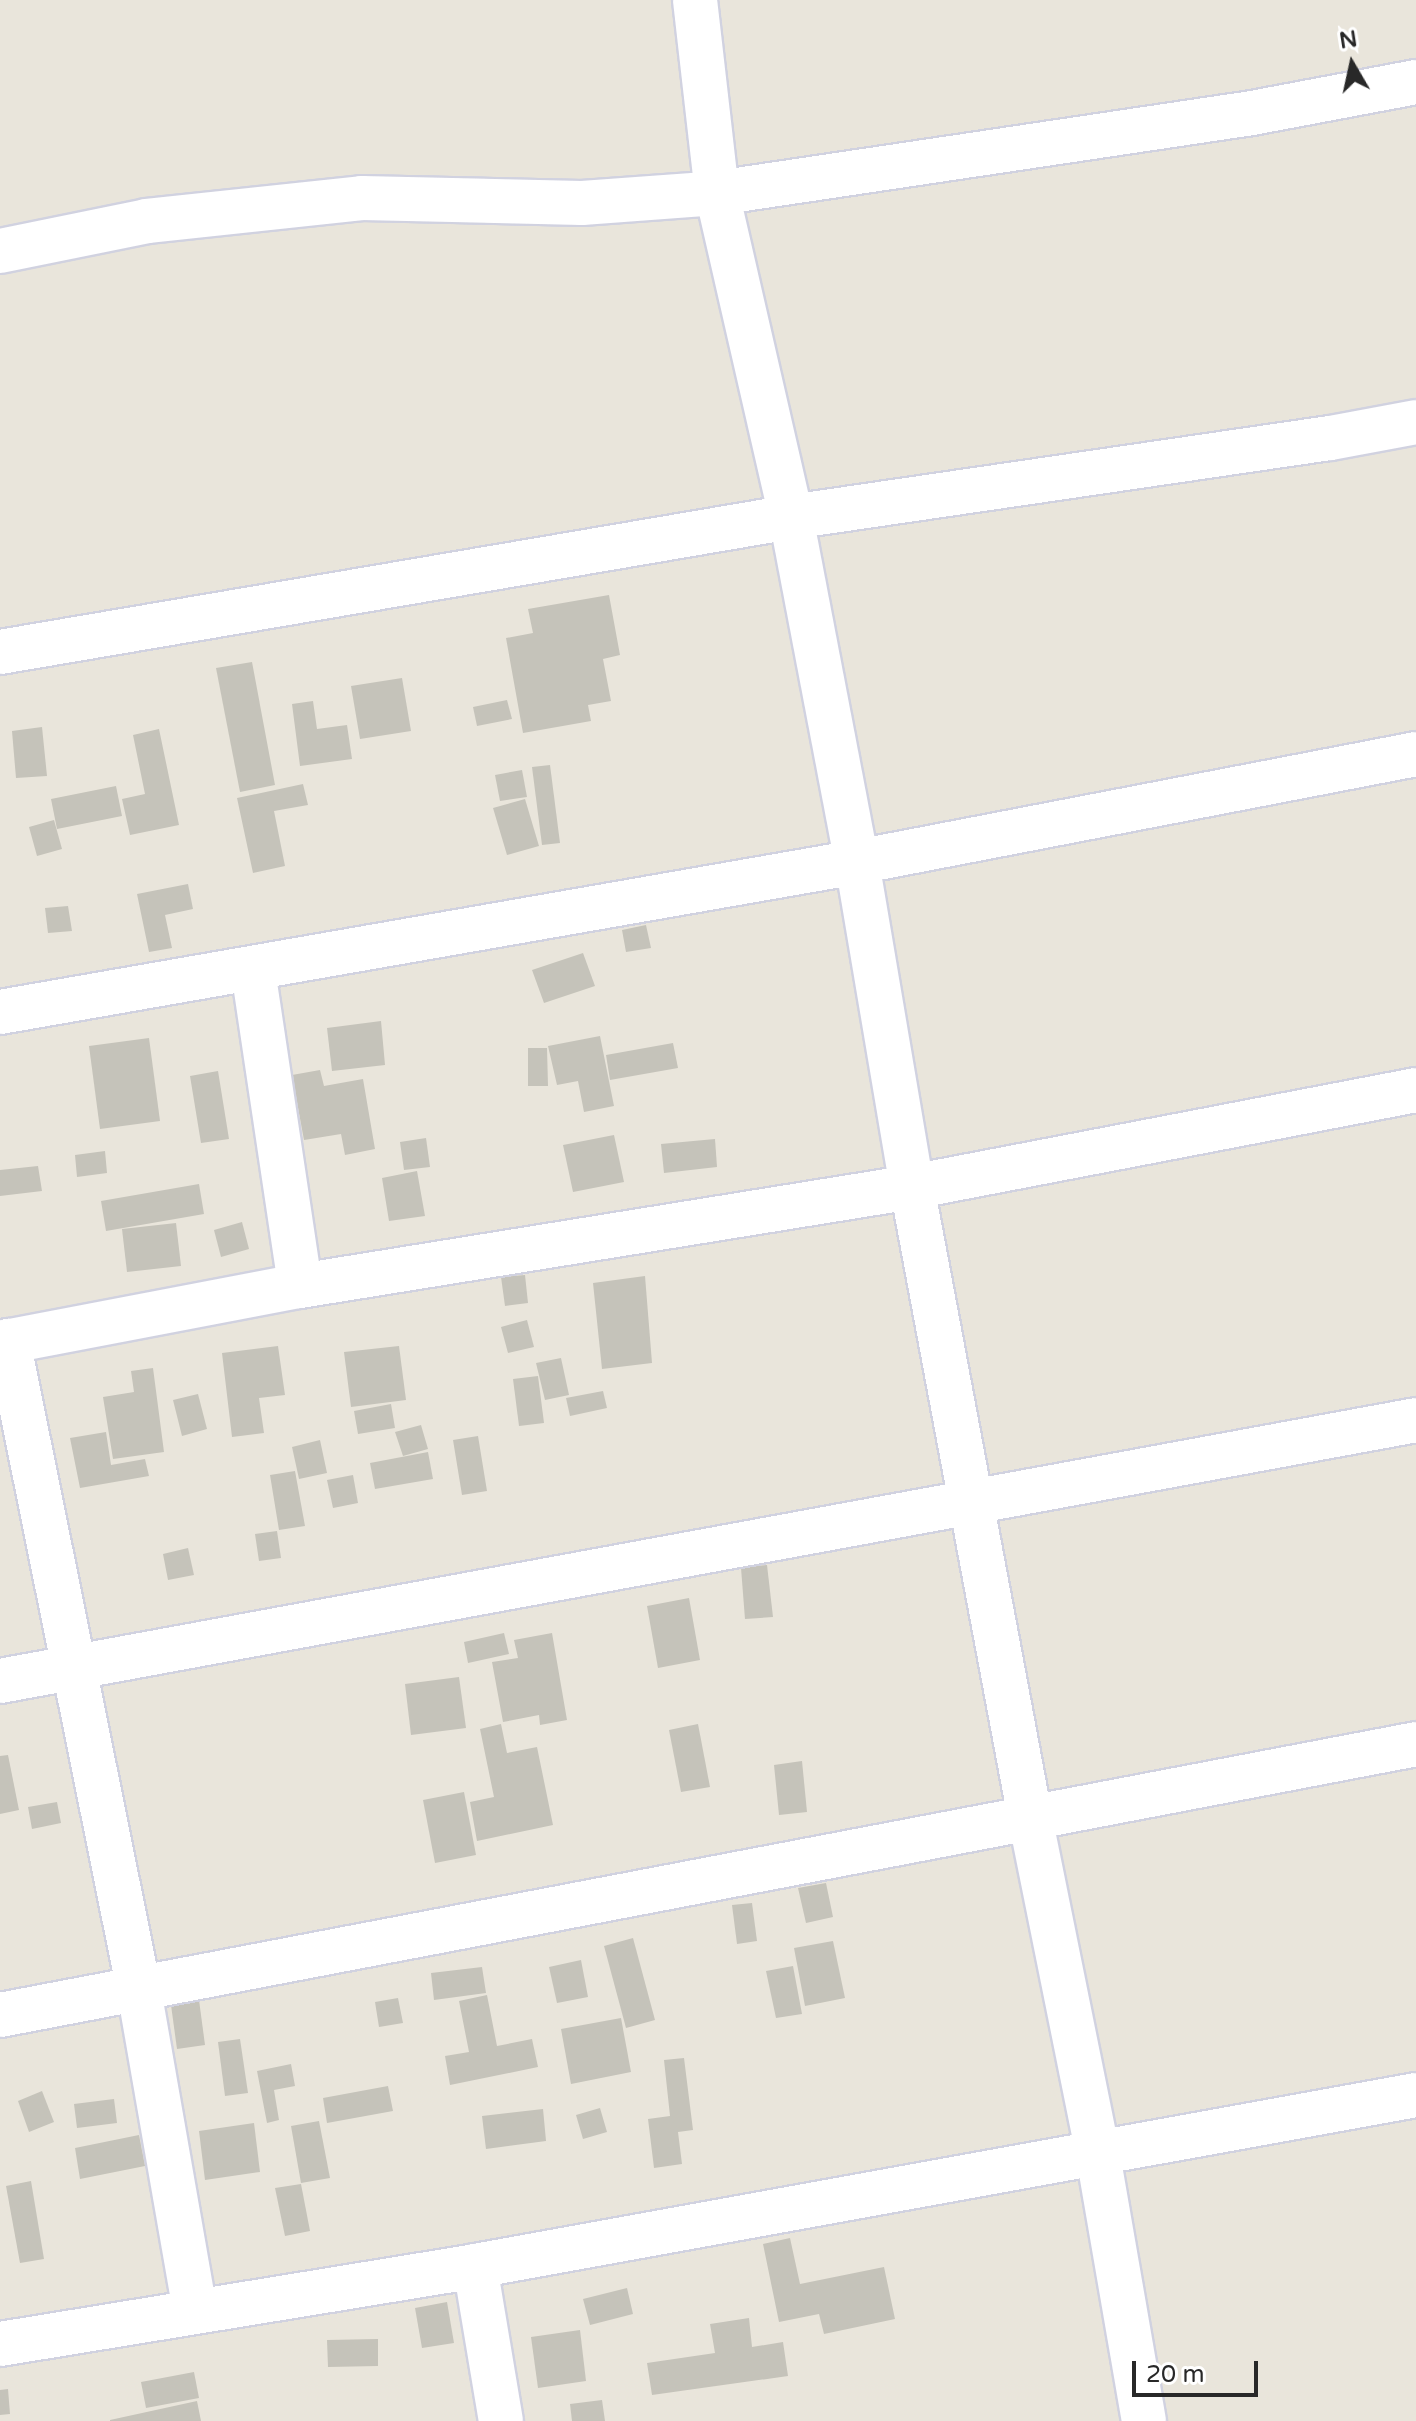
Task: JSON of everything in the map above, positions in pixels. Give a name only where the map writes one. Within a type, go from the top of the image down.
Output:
[{"type":"street","points":[[695,0],[717,193],[791,517],[857,862],[912,1187],[1030,1817],[1098,2155],[1144,2421]]},
{"type":"street","points":[[0,251],[147,221],[362,198],[582,203],[717,193],[1252,113],[1416,82]]},
{"type":"street","points":[[0,652],[791,517],[1330,438],[1416,422]]},
{"type":"street","points":[[0,1012],[857,862],[1416,754]]},
{"type":"street","points":[[253,970],[300,1286]]},
{"type":"street","points":[[195,2311],[139,1990],[75,1668],[4,1342],[300,1286],[912,1187],[1416,1090]]},
{"type":"street","points":[[0,1681],[1416,1420]]},
{"type":"street","points":[[0,2015],[1416,1744]]},
{"type":"street","points":[[0,2344],[475,2266],[1416,2095]]},
{"type":"street","points":[[475,2266],[501,2421]]},
{"type":"building","points":[[609,595],[620,655],[603,659],[611,701],[588,705],[591,721],[523,733],[506,638],[533,633],[528,609]]},
{"type":"building","points":[[252,662],[275,785],[240,792],[216,668]]},
{"type":"building","points":[[402,678],[411,731],[360,739],[351,686]]},
{"type":"building","points":[[507,700],[512,719],[477,726],[473,707]]},
{"type":"building","points":[[313,701],[317,729],[347,725],[352,759],[300,766],[292,704]]},
{"type":"building","points":[[42,727],[47,776],[16,778],[12,731]]},
{"type":"building","points":[[159,729],[179,825],[130,835],[122,799],[145,794],[133,735]]},
{"type":"building","points":[[550,765],[560,843],[542,845],[532,767]]},
{"type":"building","points":[[522,770],[527,797],[500,801],[495,775]]},
{"type":"building","points":[[303,784],[308,805],[274,811],[285,866],[253,873],[237,798]]},
{"type":"building","points":[[116,786],[122,816],[57,829],[51,799]]},
{"type":"building","points":[[525,799],[539,846],[507,855],[493,808]]},
{"type":"building","points":[[54,820],[62,849],[37,856],[29,827]]},
{"type":"building","points":[[188,884],[193,909],[165,915],[172,948],[149,952],[137,894]]},
{"type":"building","points":[[68,906],[72,931],[48,933],[45,908]]},
{"type":"building","points":[[646,925],[651,948],[626,952],[622,930]]},
{"type":"building","points":[[583,953],[595,986],[544,1003],[532,970]]},
{"type":"building","points":[[381,1021],[385,1065],[332,1071],[327,1028]]},
{"type":"building","points":[[600,1036],[614,1106],[584,1112],[578,1081],[557,1085],[548,1046]]},
{"type":"building","points":[[149,1038],[160,1121],[100,1129],[89,1046]]},
{"type":"building","points":[[673,1043],[678,1068],[610,1080],[606,1055]]},
{"type":"building","points":[[528,1048],[547,1048],[548,1086],[528,1086]]},
{"type":"building","points":[[320,1070],[324,1086],[363,1079],[375,1149],[345,1155],[341,1134],[304,1140],[292,1075]]},
{"type":"building","points":[[218,1071],[229,1139],[201,1143],[190,1076]]},
{"type":"building","points":[[614,1135],[624,1182],[573,1192],[563,1145]]},
{"type":"building","points":[[426,1138],[430,1167],[404,1170],[400,1142]]},
{"type":"building","points":[[715,1139],[717,1167],[664,1173],[661,1144]]},
{"type":"building","points":[[105,1151],[107,1173],[77,1177],[75,1155]]},
{"type":"building","points":[[38,1166],[42,1191],[0,1196],[0,1170]]},
{"type":"building","points":[[417,1171],[425,1216],[389,1221],[382,1178]]},
{"type":"building","points":[[199,1184],[204,1214],[106,1231],[101,1201]]},
{"type":"building","points":[[242,1222],[249,1249],[221,1257],[214,1230]]},
{"type":"building","points":[[176,1223],[181,1266],[127,1272],[122,1229]]},
{"type":"building","points":[[525,1275],[528,1303],[505,1306],[501,1277]]},
{"type":"building","points":[[645,1276],[652,1363],[602,1369],[593,1283]]},
{"type":"building","points":[[527,1320],[534,1347],[508,1353],[501,1327]]},
{"type":"building","points":[[278,1346],[285,1395],[259,1398],[264,1433],[232,1437],[222,1353]]},
{"type":"building","points":[[399,1346],[406,1400],[351,1407],[344,1352]]},
{"type":"building","points":[[561,1358],[569,1395],[545,1400],[536,1363]]},
{"type":"building","points":[[153,1368],[164,1452],[113,1459],[103,1397],[134,1392],[131,1371]]},
{"type":"building","points":[[538,1376],[544,1423],[519,1426],[513,1379]]},
{"type":"building","points":[[603,1391],[607,1408],[570,1416],[566,1398]]},
{"type":"building","points":[[198,1394],[207,1429],[182,1436],[173,1400]]},
{"type":"building","points":[[391,1404],[395,1428],[358,1434],[354,1411]]},
{"type":"building","points":[[421,1425],[428,1449],[403,1456],[395,1432]]},
{"type":"building","points":[[106,1432],[111,1465],[145,1459],[149,1476],[80,1488],[70,1438]]},
{"type":"building","points":[[478,1436],[487,1491],[462,1495],[453,1440]]},
{"type":"building","points":[[320,1440],[327,1473],[299,1479],[292,1447]]},
{"type":"building","points":[[428,1452],[433,1479],[375,1489],[370,1463]]},
{"type":"building","points":[[295,1471],[305,1526],[279,1530],[270,1475]]},
{"type":"building","points":[[353,1475],[358,1503],[333,1508],[327,1480]]},
{"type":"building","points":[[277,1531],[281,1558],[259,1561],[255,1534]]},
{"type":"building","points":[[188,1548],[194,1575],[168,1580],[163,1554]]},
{"type":"building","points":[[767,1565],[773,1617],[745,1619],[741,1568]]},
{"type":"building","points":[[689,1598],[700,1660],[658,1668],[647,1606]]},
{"type":"building","points":[[504,1633],[509,1654],[468,1663],[464,1642]]},
{"type":"building","points":[[552,1633],[567,1720],[540,1725],[539,1715],[503,1722],[492,1662],[518,1658],[514,1640]]},
{"type":"building","points":[[459,1677],[466,1728],[411,1735],[405,1684]]},
{"type":"building","points":[[501,1724],[507,1753],[537,1747],[553,1825],[477,1841],[470,1802],[494,1797],[480,1729]]},
{"type":"building","points":[[698,1724],[710,1787],[681,1792],[669,1730]]},
{"type":"building","points":[[8,1755],[19,1810],[0,1814],[0,1756]]},
{"type":"building","points":[[802,1761],[807,1812],[779,1815],[774,1765]]},
{"type":"building","points":[[464,1792],[476,1855],[435,1863],[423,1800]]},
{"type":"building","points":[[57,1802],[61,1823],[32,1829],[28,1807]]},
{"type":"building","points":[[826,1883],[833,1917],[806,1923],[798,1888]]},
{"type":"building","points":[[752,1903],[757,1941],[737,1944],[732,1905]]},
{"type":"building","points":[[633,1938],[655,2020],[626,2028],[604,1946]]},
{"type":"building","points":[[833,1941],[845,1998],[805,2006],[794,1948]]},
{"type":"building","points":[[581,1960],[588,1997],[557,2003],[549,1967]]},
{"type":"building","points":[[793,1966],[802,2014],[776,2018],[766,1971]]},
{"type":"building","points":[[482,1967],[486,1993],[434,2000],[431,1973]]},
{"type":"building","points":[[487,1995],[497,2046],[532,2039],[538,2067],[450,2085],[445,2056],[469,2052],[459,2001]]},
{"type":"building","points":[[398,1998],[403,2023],[379,2027],[375,2002]]},
{"type":"building","points":[[199,2000],[205,2045],[177,2049],[171,2005]]},
{"type":"building","points":[[621,2018],[631,2072],[571,2084],[561,2029]]},
{"type":"building","points":[[240,2039],[248,2093],[225,2096],[218,2042]]},
{"type":"building","points":[[684,2058],[693,2130],[678,2132],[682,2164],[654,2168],[648,2119],[670,2116],[664,2060]]},
{"type":"building","points":[[291,2064],[295,2086],[274,2090],[279,2120],[267,2123],[257,2071]]},
{"type":"building","points":[[388,2086],[393,2111],[327,2123],[323,2098]]},
{"type":"building","points":[[42,2091],[54,2122],[29,2132],[18,2101]]},
{"type":"building","points":[[114,2099],[117,2123],[77,2128],[74,2104]]},
{"type":"building","points":[[600,2108],[607,2132],[583,2139],[576,2115]]},
{"type":"building","points":[[543,2109],[546,2141],[486,2149],[482,2116]]},
{"type":"building","points":[[319,2121],[330,2178],[301,2183],[291,2126]]},
{"type":"building","points":[[254,2123],[260,2172],[205,2180],[199,2131]]},
{"type":"building","points":[[139,2135],[145,2166],[80,2179],[75,2148]]},
{"type":"building","points":[[31,2181],[44,2259],[20,2263],[6,2186]]},
{"type":"building","points":[[301,2184],[310,2231],[285,2236],[275,2188]]},
{"type":"building","points":[[790,2238],[800,2284],[884,2267],[895,2319],[824,2334],[819,2314],[779,2322],[763,2244]]},
{"type":"building","points":[[627,2288],[633,2314],[590,2325],[583,2299]]},
{"type":"building","points":[[447,2302],[454,2343],[422,2348],[415,2308]]},
{"type":"building","points":[[749,2318],[752,2347],[783,2342],[788,2376],[652,2395],[647,2363],[715,2353],[710,2324]]},
{"type":"building","points":[[580,2330],[586,2381],[538,2388],[531,2337]]},
{"type":"building","points":[[378,2339],[378,2366],[328,2367],[327,2340]]},
{"type":"building","points":[[194,2372],[199,2398],[146,2408],[141,2382]]},
{"type":"building","points":[[8,2389],[10,2414],[0,2415],[0,2390]]},
{"type":"building","points":[[602,2400],[605,2421],[572,2421],[570,2404]]},
{"type":"building","points":[[197,2401],[201,2421],[110,2421],[110,2420]]}]
